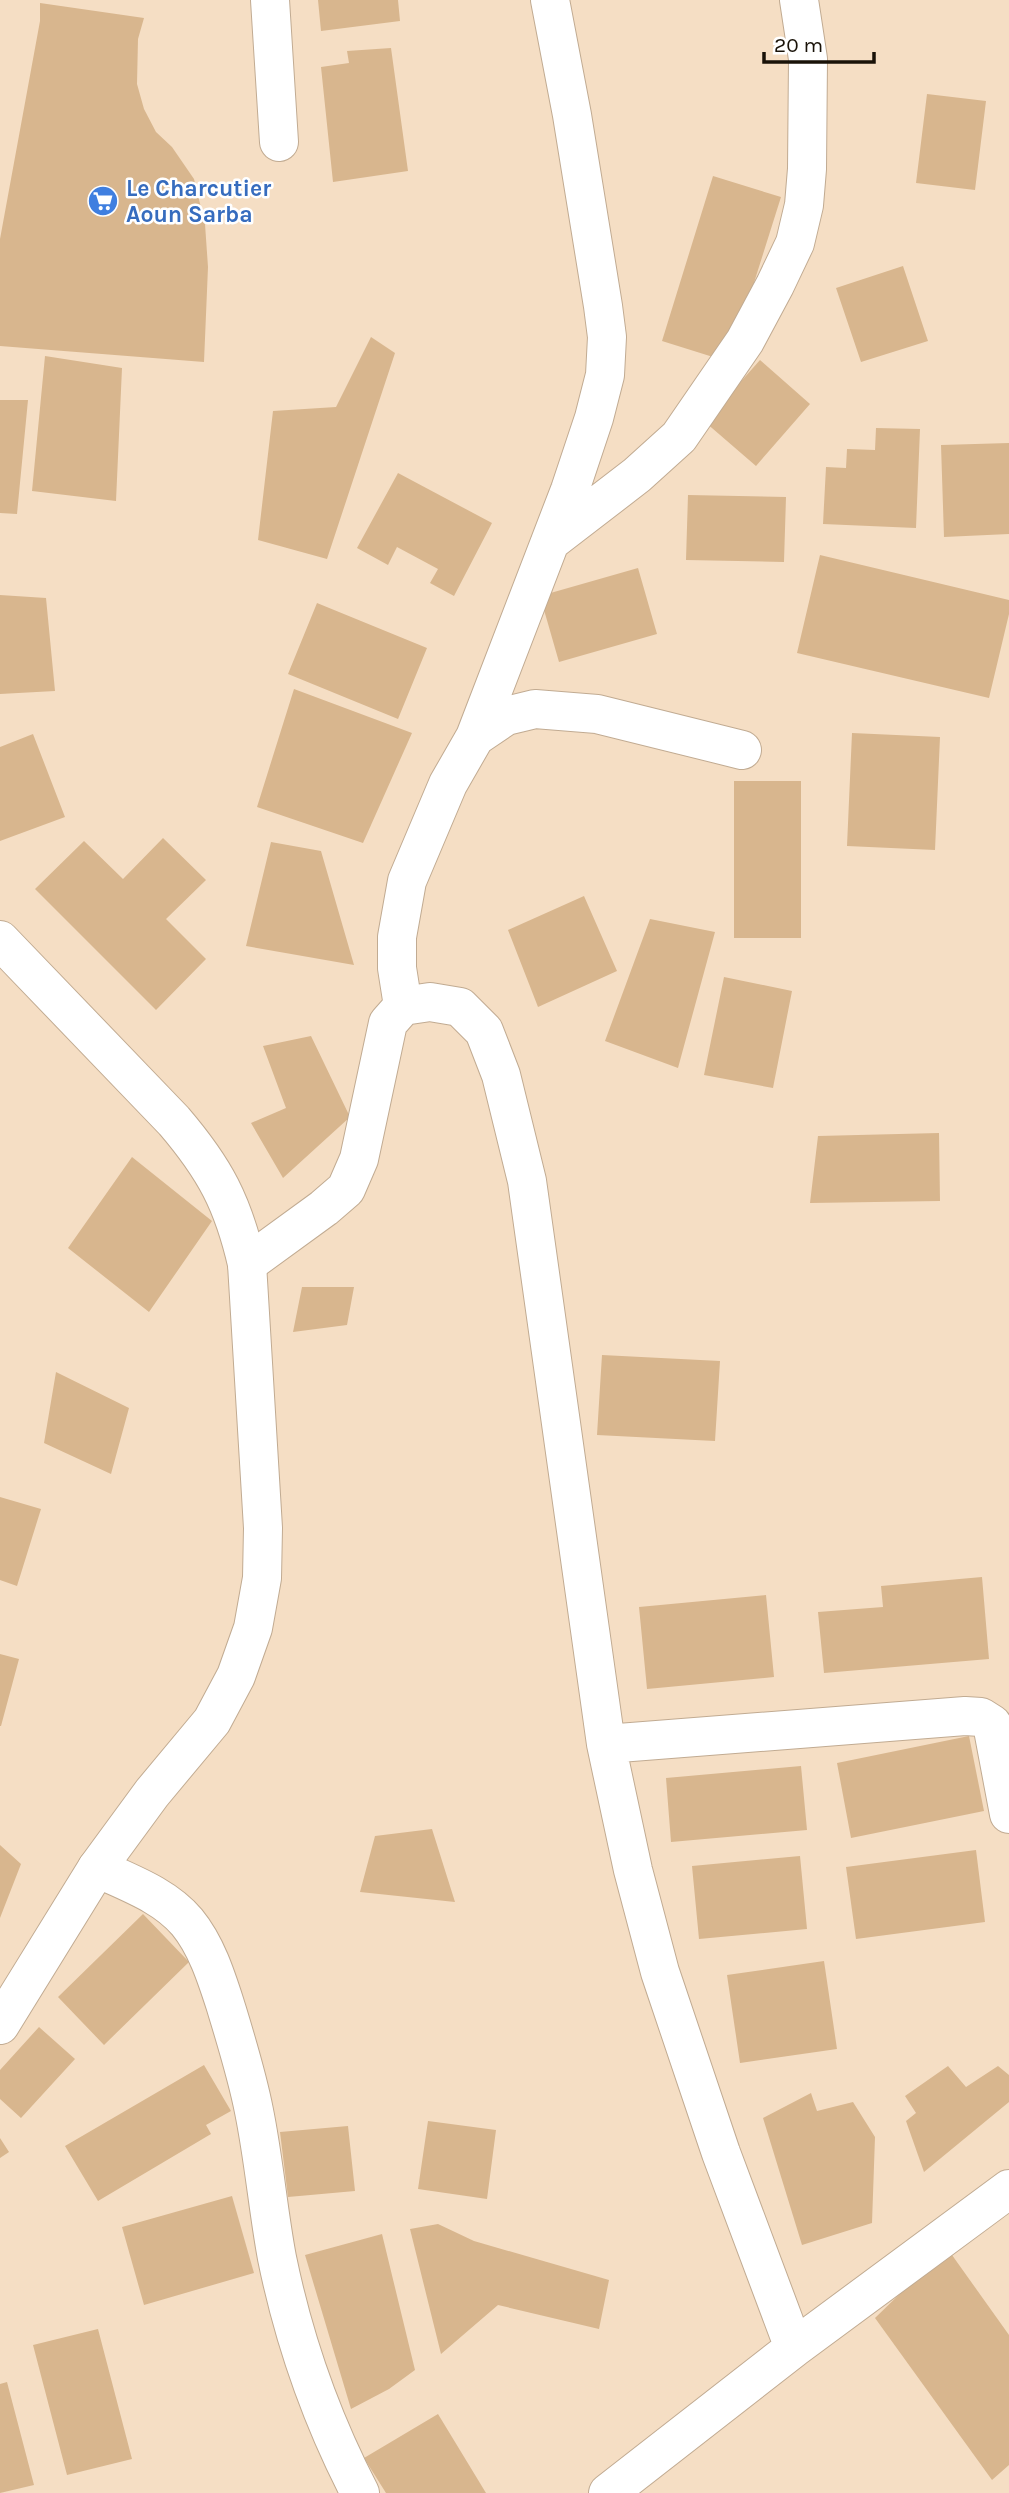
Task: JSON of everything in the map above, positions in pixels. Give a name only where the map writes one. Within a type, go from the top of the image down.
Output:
[{"type":"street","points":[[270,0],[279,142]]},
{"type":"street","points":[[402,1006],[397,968],[397,937],[407,881],[448,784],[475,737],[550,542],[594,418],[606,375],[607,337],[572,115],[550,0]]},
{"type":"street","points":[[550,542],[637,475],[679,437],[746,341],[795,243],[805,193],[808,59],[799,0]]},
{"type":"street","points":[[475,737],[506,716],[535,709],[597,714],[742,750]]},
{"type":"street","points":[[0,940],[201,1152],[222,1187],[238,1224],[247,1264],[263,1528],[262,1578],[253,1628],[236,1676],[212,1721],[152,1793],[97,1868],[0,2025]]},
{"type":"street","points":[[247,1264],[346,1189],[359,1159],[388,1023],[402,1006],[430,1002],[460,1007],[484,1031],[510,1109],[527,1181],[606,1744],[633,1870],[660,1972],[721,2153],[794,2348]]},
{"type":"street","points":[[606,1744],[965,1716],[981,1717],[992,1724],[1009,1814]]},
{"type":"street","points":[[97,1868],[150,1892],[172,1907],[200,1941],[217,1980],[246,2074],[255,2114],[277,2255],[300,2352],[360,2493]]},
{"type":"street","points":[[608,2493],[794,2348],[1009,2189]]},
{"type":"building","points":[[318,0],[398,0],[400,21],[321,31]]},
{"type":"building","name":"Le Charcutier Aoun Sarba","points":[[40,3],[144,18],[138,39],[137,84],[144,109],[156,132],[172,147],[194,179],[205,224],[208,267],[204,362],[0,346],[0,239],[40,21]]},
{"type":"building","points":[[391,48],[408,171],[333,182],[321,67],[349,63],[347,51]]},
{"type":"building","points":[[927,94],[986,101],[975,190],[916,183]]},
{"type":"building","points":[[713,176],[781,197],[729,362],[662,341]]},
{"type":"building","points":[[903,266],[928,341],[861,362],[836,288]]},
{"type":"building","points":[[371,337],[395,353],[327,559],[258,540],[273,411],[336,407]]},
{"type":"building","points":[[45,356],[122,368],[116,501],[32,491]]},
{"type":"building","points":[[760,360],[810,404],[756,466],[705,422]]},
{"type":"building","points":[[0,400],[28,400],[17,514],[0,513]]},
{"type":"building","points":[[876,428],[920,429],[916,528],[823,524],[826,467],[846,468],[847,449],[875,450]]},
{"type":"building","points":[[1009,443],[1009,534],[944,537],[941,445]]},
{"type":"building","points":[[398,473],[492,523],[454,596],[430,583],[438,569],[397,547],[388,565],[357,548]]},
{"type":"building","points":[[688,495],[786,497],[784,562],[686,560]]},
{"type":"building","points":[[820,555],[1009,600],[1009,614],[989,698],[797,653]]},
{"type":"building","points":[[638,568],[657,634],[559,662],[540,596]]},
{"type":"building","points":[[0,595],[46,598],[55,691],[0,694]]},
{"type":"building","points":[[317,603],[427,648],[398,719],[288,674]]},
{"type":"building","points":[[294,689],[412,733],[363,843],[257,807]]},
{"type":"building","points":[[852,733],[940,737],[935,850],[847,846]]},
{"type":"building","points":[[33,734],[65,817],[0,841],[0,747]]},
{"type":"building","points":[[734,781],[801,781],[801,938],[734,938]]},
{"type":"building","points":[[163,838],[206,880],[166,919],[206,959],[156,1010],[35,889],[84,841],[123,879]]},
{"type":"building","points":[[271,842],[321,851],[354,965],[246,946]]},
{"type":"building","points":[[584,896],[617,971],[538,1007],[508,930]]},
{"type":"building","points":[[650,919],[715,932],[678,1068],[605,1041]]},
{"type":"building","points":[[724,977],[792,991],[773,1088],[704,1075]]},
{"type":"building","points":[[311,1036],[350,1117],[283,1178],[251,1123],[286,1108],[263,1046]]},
{"type":"building","points":[[939,1133],[940,1201],[810,1203],[818,1136]]},
{"type":"building","points":[[132,1157],[212,1221],[149,1312],[68,1248]]},
{"type":"building","points":[[302,1287],[354,1287],[347,1325],[293,1332]]},
{"type":"building","points":[[602,1355],[720,1361],[715,1441],[597,1435]]},
{"type":"building","points":[[56,1372],[129,1408],[111,1474],[44,1443]]},
{"type":"building","points":[[0,1497],[41,1509],[17,1586],[0,1580]]},
{"type":"building","points":[[982,1577],[989,1659],[824,1673],[818,1612],[883,1607],[881,1586]]},
{"type":"building","points":[[766,1595],[774,1677],[647,1689],[639,1607]]},
{"type":"building","points":[[0,1654],[19,1659],[1,1726],[0,1726]]},
{"type":"building","points":[[969,1736],[984,1811],[851,1838],[837,1763]]},
{"type":"building","points":[[801,1766],[807,1830],[671,1842],[666,1778]]},
{"type":"building","points":[[432,1829],[455,1902],[360,1892],[375,1836]]},
{"type":"building","points":[[0,1845],[21,1864],[0,1918]]},
{"type":"building","points":[[976,1850],[985,1922],[856,1939],[846,1867]]},
{"type":"building","points":[[800,1856],[807,1929],[699,1939],[692,1866]]},
{"type":"building","points":[[143,1914],[189,1962],[104,2045],[58,1997]]},
{"type":"building","points":[[824,1961],[837,2049],[740,2063],[727,1975]]},
{"type":"building","points":[[39,2027],[75,2059],[21,2118],[0,2099],[0,2070]]},
{"type":"building","points":[[204,2065],[231,2111],[206,2125],[211,2134],[98,2201],[65,2146]]},
{"type":"building","points":[[948,2066],[966,2087],[998,2066],[1009,2075],[1009,2102],[924,2172],[906,2121],[916,2113],[905,2096]]},
{"type":"building","points":[[811,2093],[817,2111],[853,2102],[875,2137],[872,2223],[802,2245],[763,2118]]},
{"type":"building","points":[[428,2121],[496,2130],[487,2199],[418,2189]]},
{"type":"building","points":[[348,2126],[355,2191],[288,2197],[280,2132]]},
{"type":"building","points":[[0,2138],[9,2152],[0,2158]]},
{"type":"building","points":[[232,2196],[254,2273],[144,2305],[122,2227]]},
{"type":"building","points":[[438,2224],[474,2241],[609,2280],[599,2329],[498,2305],[441,2354],[410,2229]]},
{"type":"building","points":[[382,2234],[415,2370],[389,2389],[351,2409],[305,2255]]},
{"type":"building","points":[[947,2248],[1009,2335],[1009,2465],[992,2480],[875,2318]]},
{"type":"building","points":[[98,2329],[132,2459],[67,2475],[33,2345]]},
{"type":"building","points":[[7,2382],[34,2485],[0,2493],[0,2384]]},
{"type":"building","points":[[438,2414],[486,2493],[386,2493],[364,2458]]},
{"type":"place","name":"Le Charcutier Aoun Sarba","points":[[103,201]]}]
